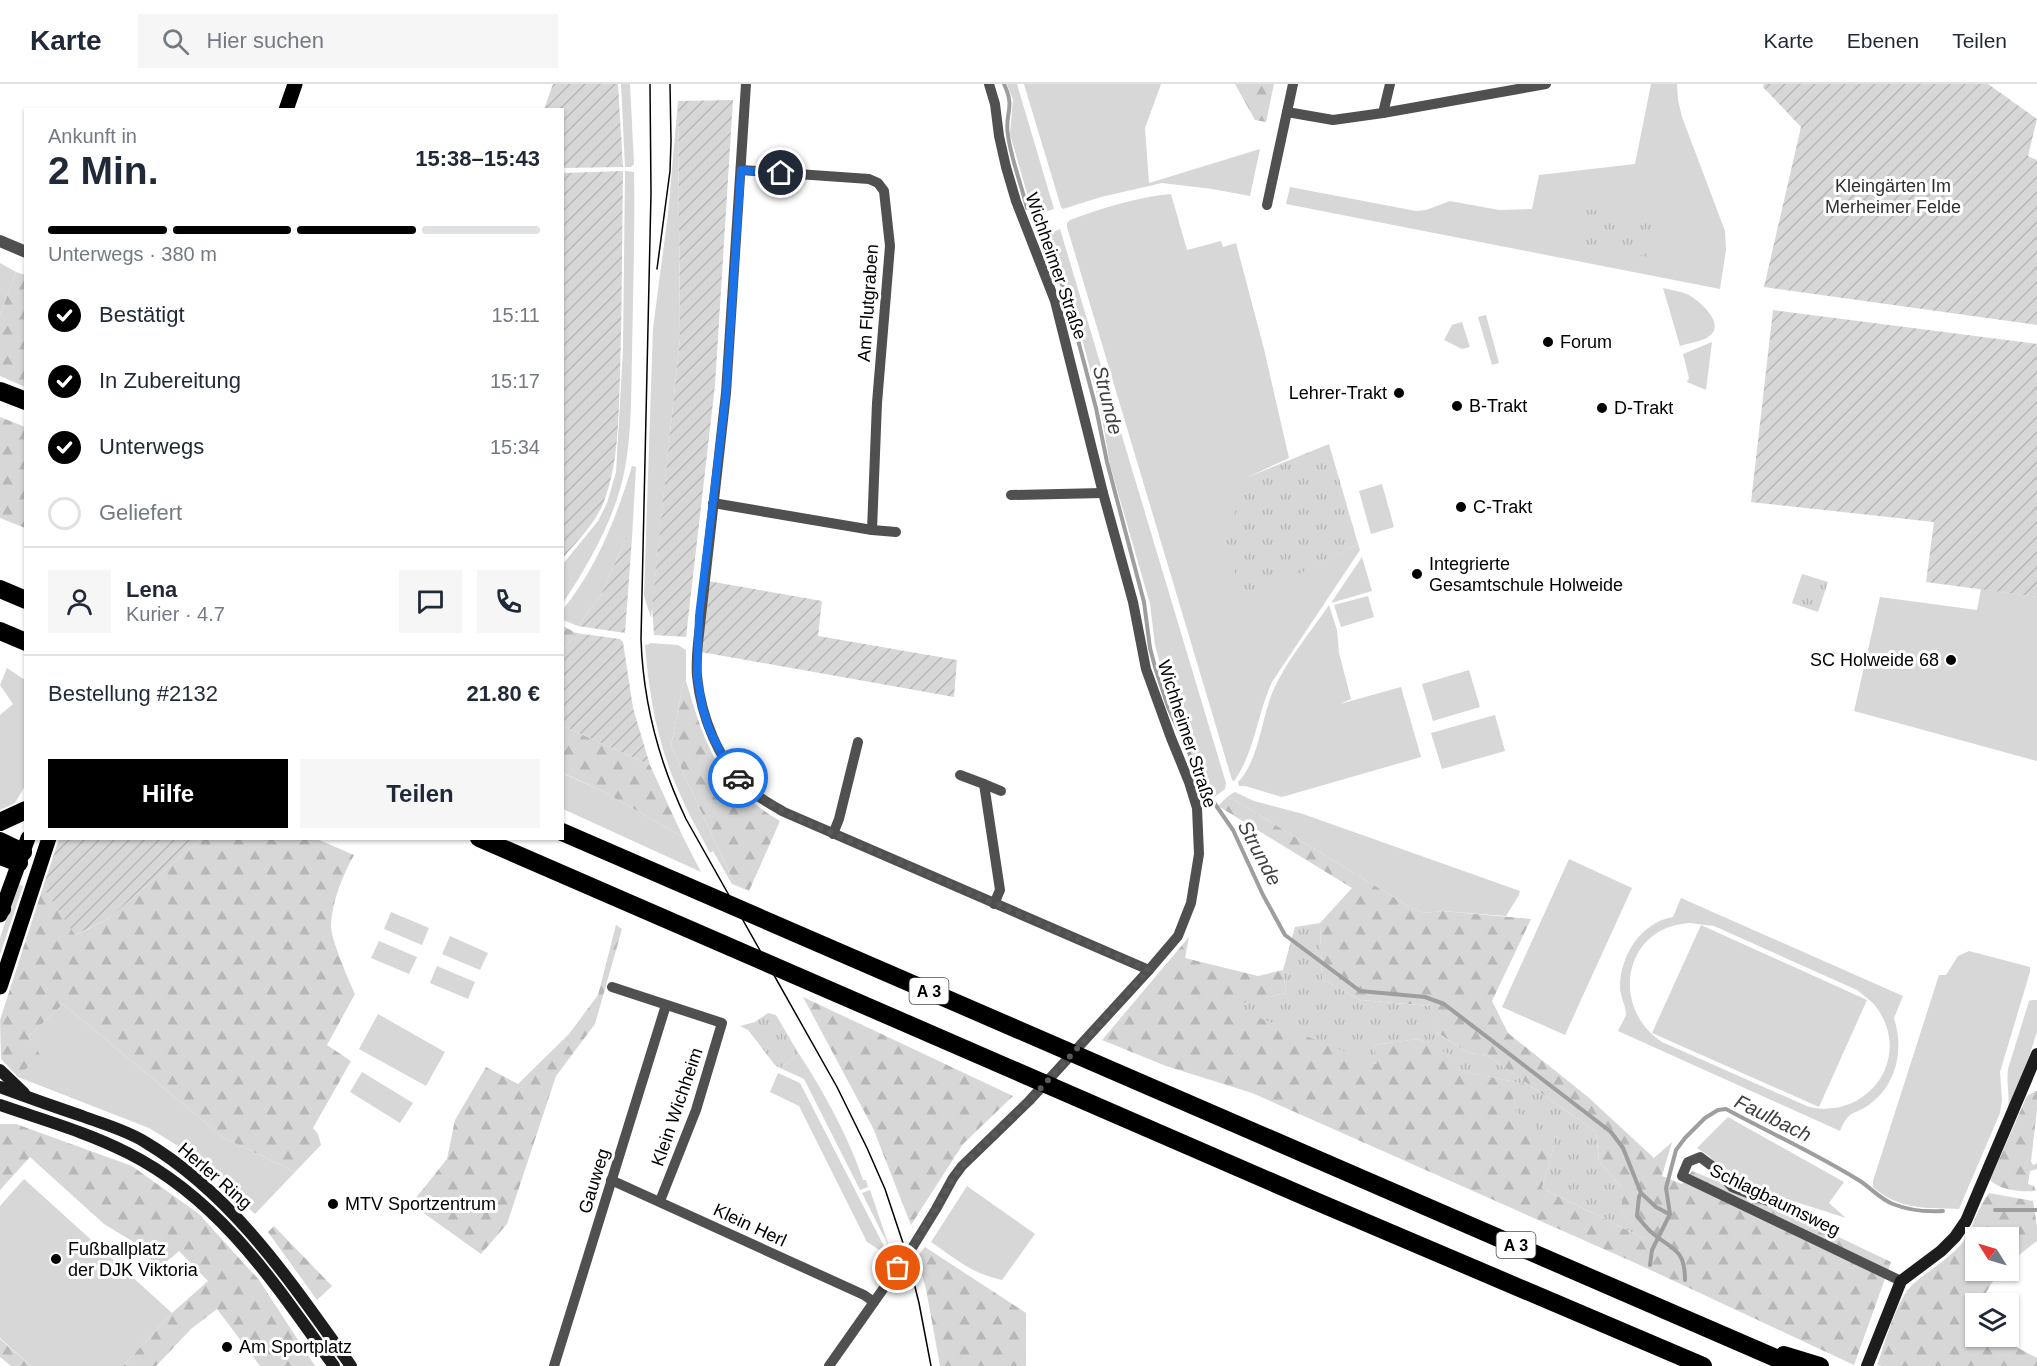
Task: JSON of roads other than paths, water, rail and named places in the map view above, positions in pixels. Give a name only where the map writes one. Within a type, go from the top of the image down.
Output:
[{"type":"highway","points":[[0,391],[24,400]]},
{"type":"highway","points":[[0,403],[24,413]]},
{"type":"highway","points":[[0,589],[24,599]]},
{"type":"highway","points":[[0,631],[24,641]]},
{"type":"highway","points":[[0,822],[24,811]]},
{"type":"highway","name":"A 3","points":[[564,833],[1794,1366]]},
{"type":"highway","points":[[0,840],[23,851]]},
{"type":"highway","name":"A 3","points":[[484,840],[1302,1195],[1703,1366]]},
{"type":"highway","points":[[0,856],[23,851]]},
{"type":"highway","points":[[1740,1342],[1820,1366]]},
{"type":"main road","points":[[287,108],[295,84]]},
{"type":"main road","points":[[0,987],[48,840]]},
{"type":"main road","points":[[1,909],[23,851],[40,866]]},
{"type":"main road","points":[[1867,1366],[1900,1281],[1941,1251],[1966,1221],[2037,1054]]},
{"type":"main road","points":[[0,1070],[29,1098]]},
{"type":"main road","name":"Herler Ring","points":[[0,1087],[117,1129],[144,1142],[200,1181],[234,1213],[317,1317],[351,1366]]},
{"type":"main road","name":"Herler Ring","points":[[3,1108],[102,1141],[154,1167],[184,1188],[233,1233],[283,1293],[334,1366]]},
{"type":"street","points":[[746,84],[726,393],[699,616],[697,675],[702,706],[709,729],[724,759],[749,789],[784,812],[1149,970]]},
{"type":"street","name":"Wichheimer Straße","points":[[829,1366],[936,1209],[962,1166],[1029,1101],[1178,936],[1191,903],[1199,854],[1197,808],[1146,669],[1133,602],[1055,301],[1027,232],[1006,167],[995,104],[989,84]]},
{"type":"street","points":[[1267,205],[1293,84]]},
{"type":"street","points":[[1383,113],[1390,84]]},
{"type":"street","points":[[1287,112],[1333,120],[1546,84]]},
{"type":"street","name":"Am Flutgraben","points":[[741,170],[869,179],[878,183],[884,191],[890,246],[877,404],[872,530]]},
{"type":"street","points":[[0,241],[24,251]]},
{"type":"street","points":[[1011,495],[1103,493]]},
{"type":"street","points":[[713,504],[896,532]]},
{"type":"street","points":[[833,834],[839,819],[858,742]]},
{"type":"street","points":[[960,775],[1001,791]]},
{"type":"street","points":[[984,784],[1000,890],[994,904]]},
{"type":"street","points":[[612,987],[666,1005]]},
{"type":"street","name":"Klein Wichheim","points":[[660,1202],[696,1110],[722,1023],[666,1005]]},
{"type":"street","name":"Gauweg","points":[[554,1366],[666,1005]]},
{"type":"street","name":"Schlagbaumsweg","points":[[1817,1220],[1732,1187],[1716,1169],[1700,1157],[1688,1162],[1682,1176],[1900,1281]]},
{"type":"street","name":"Klein Herl","points":[[611,1180],[864,1295],[874,1302]]},
{"type":"waterway","name":"Strunde","points":[[1004,84],[1009,99],[1007,128],[1009,144],[1027,208]]},
{"type":"waterway","name":"Strunde","points":[[1045,249],[1065,291],[1144,602],[1150,648],[1168,707],[1208,794],[1233,830],[1263,895],[1285,935],[1360,991],[1425,997],[1444,1004],[1611,1132],[1623,1148],[1641,1193],[1637,1216],[1650,1231],[1679,1255],[1685,1280]]},
{"type":"waterway","name":"Faulbach","points":[[1650,1265],[1652,1250],[1670,1214],[1666,1188],[1676,1150],[1705,1118],[1718,1110],[1726,1109],[1844,1171],[1893,1204],[1918,1210],[1943,1211]]},
{"type":"waterway","points":[[1641,1193],[1656,1207],[1669,1214]]},
{"type":"waterway","name":"Faulbach","points":[[1995,1210],[2037,1210]]},
{"type":"tram line","points":[[650,84],[651,193],[641,639],[649,709],[660,754],[686,819],[837,1087],[885,1189],[907,1255],[931,1366]]},
{"type":"tram line","points":[[657,269],[670,171],[670,84]]},
{"type":"place","name":"Forum","points":[[1548,342]]},
{"type":"place","name":"Lehrer-Trakt","points":[[1399,393]]},
{"type":"place","name":"B-Trakt","points":[[1457,406]]},
{"type":"place","name":"D-Trakt","points":[[1602,408]]},
{"type":"place","name":"C-Trakt","points":[[1461,507]]},
{"type":"place","name":"Integrierte Gesamtschule Holweide","points":[[1417,574]]},
{"type":"place","name":"SC Holweide 68","points":[[1951,660]]},
{"type":"place","name":"MTV Sportzentrum","points":[[333,1204]]},
{"type":"place","name":"Fußballplatz der DJK Viktoria","points":[[56,1259]]},
{"type":"place","name":"Am Sportplatz","points":[[227,1347]]},
{"type":"park label","name":"Kleingärten Im Merheimer Felde","points":[[1893,196]]}]
